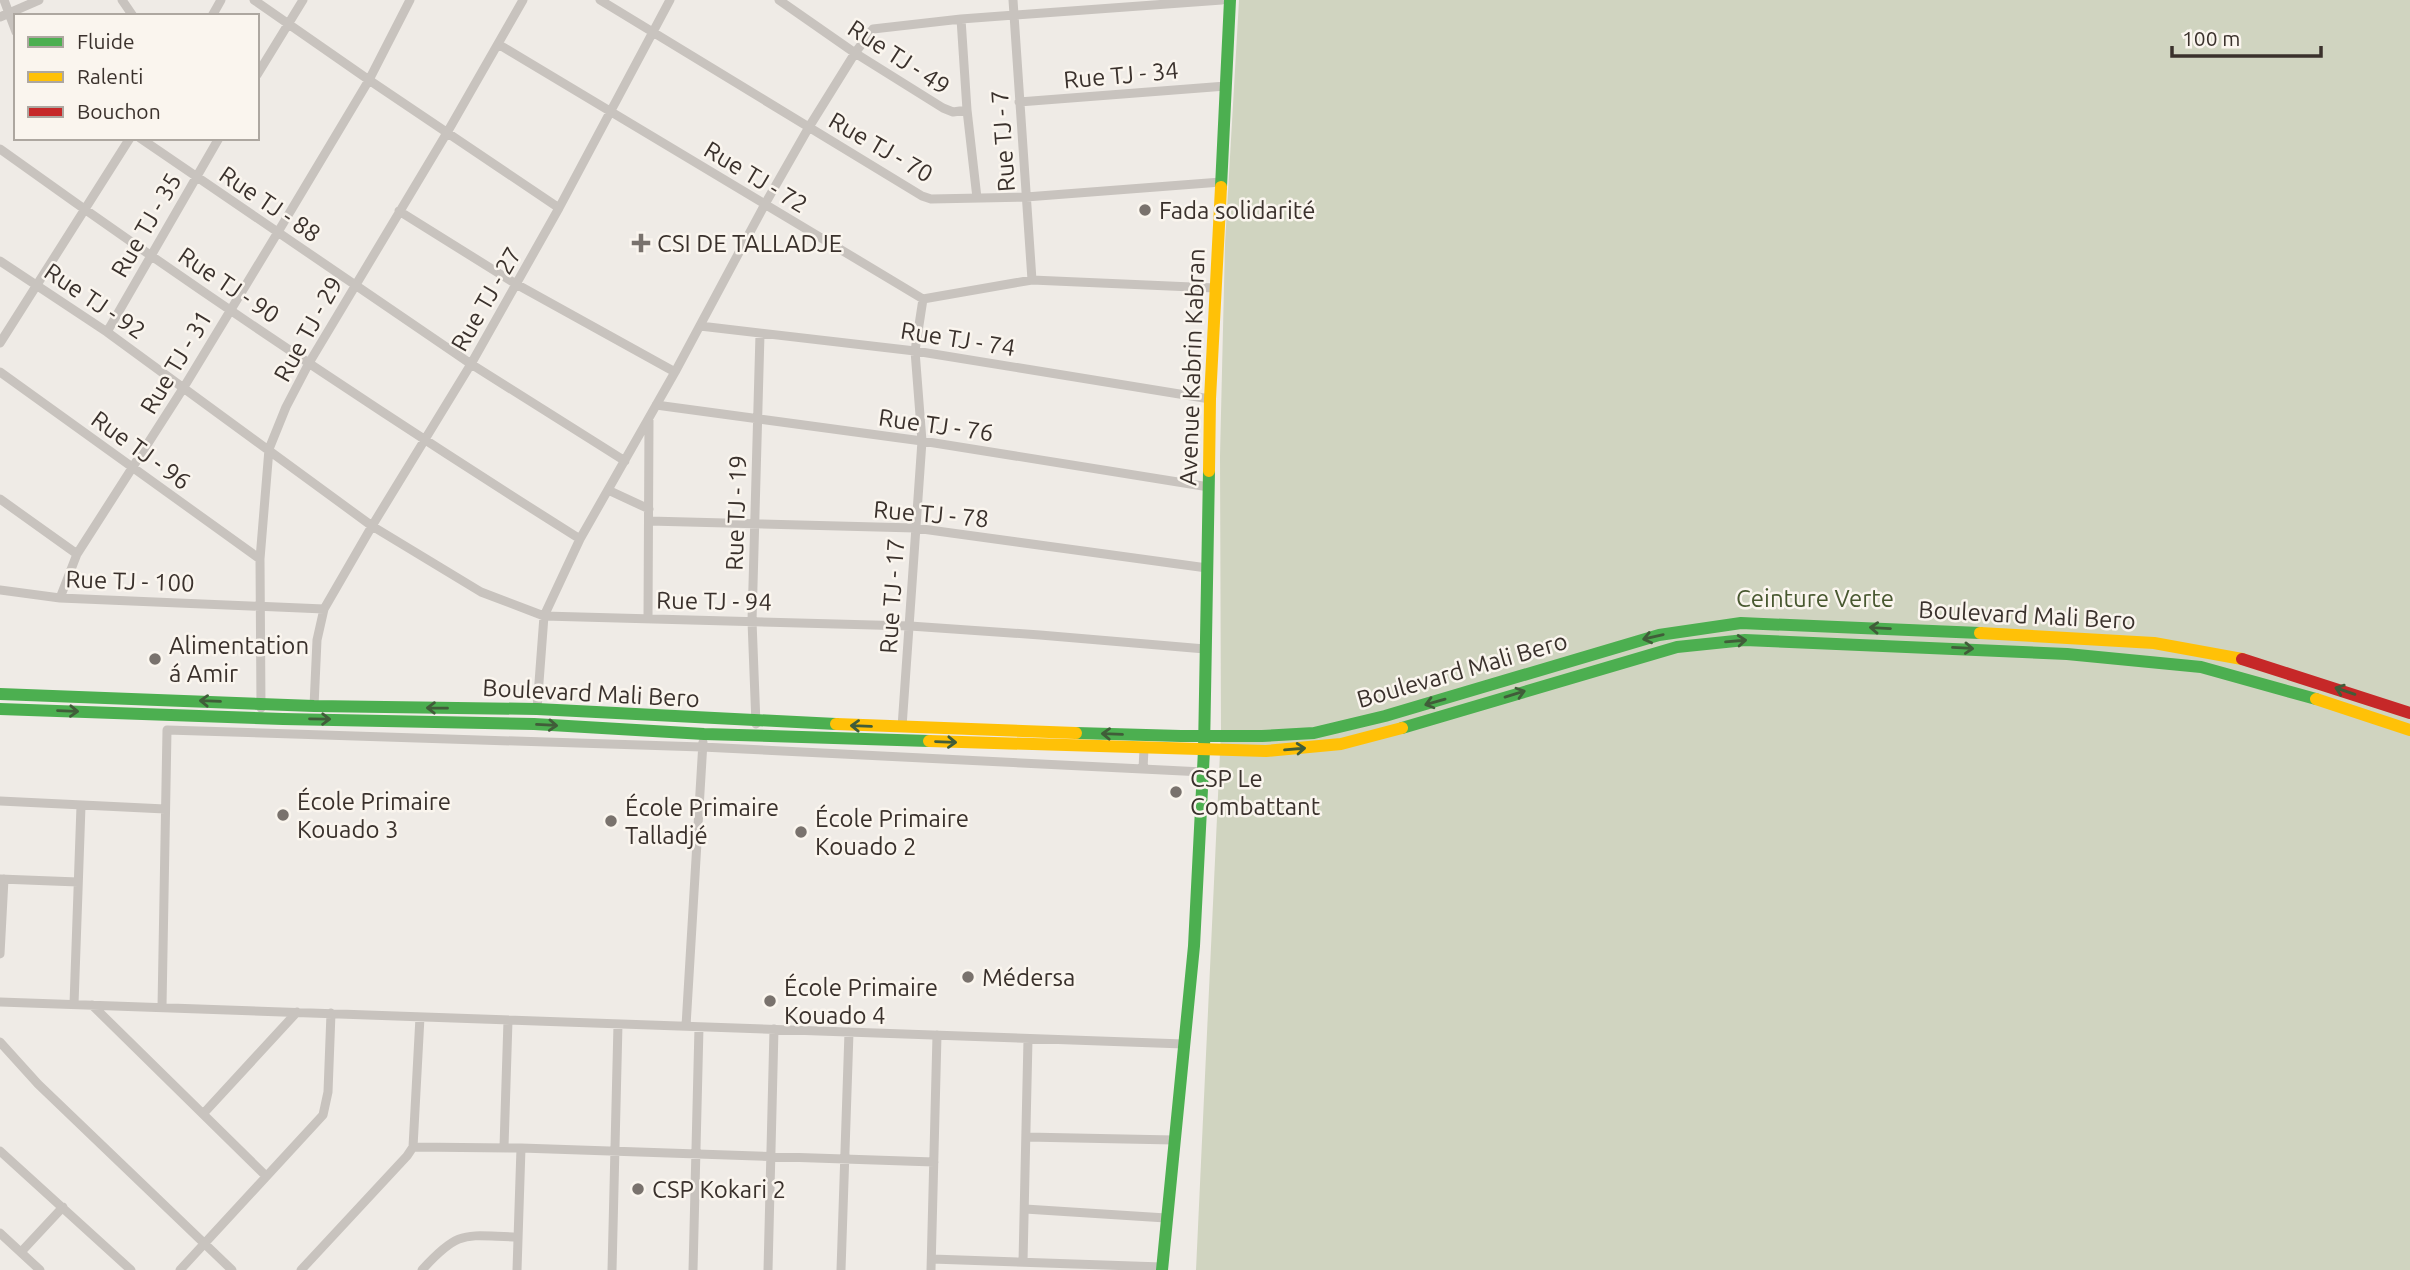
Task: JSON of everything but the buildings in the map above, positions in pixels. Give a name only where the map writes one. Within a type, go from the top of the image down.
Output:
[{"type":"main road","name":"Avenue Kabrin Kabran","points":[[1162,1268],[1194,946],[1204,750],[1210,399],[1230,0]]},
{"type":"main road","name":"Boulevard Mali Bero","points":[[0,694],[314,706],[537,709],[756,721],[1181,736],[1314,733],[1397,713],[1660,635],[1741,623],[2043,635],[2154,643],[2215,653],[2286,671],[2410,713]]},
{"type":"main road","name":"Boulevard Mali Bero","points":[[0,709],[534,724],[757,736],[1266,751],[1340,744],[1677,647],[1745,640],[1778,640],[2067,654],[2201,667],[2292,691],[2410,730]]},
{"type":"street","points":[[4,0],[4,16],[39,0]]},
{"type":"street","points":[[254,0],[559,208]]},
{"type":"street","points":[[259,72],[303,0]]},
{"type":"street","name":"Rue TJ - 31","points":[[60,598],[77,554],[184,387],[278,232],[369,80],[410,0]]},
{"type":"street","name":"Rue TJ - 29","points":[[261,718],[260,559],[269,449],[286,407],[309,363],[523,0]]},
{"type":"street","name":"Rue TJ - 70","points":[[600,0],[931,199],[1026,197],[1221,182]]},
{"type":"street","name":"Rue TJ - 27","points":[[314,706],[317,640],[324,609],[471,364],[559,208],[670,0]]},
{"type":"street","name":"Rue TJ - 49","points":[[779,0],[855,53],[948,111],[967,110]]},
{"type":"street","name":"Rue TJ - 7","points":[[1013,0],[1032,280]]},
{"type":"street","points":[[537,709],[544,616],[580,539],[809,127],[873,29],[961,19],[1222,0]]},
{"type":"street","points":[[961,19],[967,110],[977,198]]},
{"type":"street","name":"Rue TJ - 72","points":[[498,44],[923,299]]},
{"type":"street","name":"Rue TJ - 34","points":[[1019,103],[1226,86]]},
{"type":"street","points":[[0,343],[129,140]]},
{"type":"street","name":"Rue TJ - 88","points":[[144,140],[471,364],[625,461]]},
{"type":"street","name":"Rue TJ - 35","points":[[107,332],[218,140]]},
{"type":"street","name":"Rue TJ - 90","points":[[0,149],[230,310],[424,441],[580,539]]},
{"type":"street","points":[[399,211],[516,284],[675,372]]},
{"type":"street","name":"Rue TJ - 92","points":[[0,261],[107,332],[269,449]]},
{"type":"street","points":[[923,299],[1032,280],[1215,288]]},
{"type":"street","name":"Rue TJ - 17","points":[[902,727],[922,441],[915,351],[923,299]]},
{"type":"street","name":"Rue TJ - 74","points":[[700,326],[915,351],[1210,399]]},
{"type":"street","name":"Rue TJ - 19","points":[[757,736],[752,621],[760,334]]},
{"type":"street","name":"Rue TJ - 96","points":[[0,372],[260,559]]},
{"type":"street","name":"Rue TJ - 76","points":[[656,405],[922,441],[1209,487]]},
{"type":"street","points":[[648,619],[649,418]]},
{"type":"street","name":"Rue TJ - 94","points":[[269,449],[372,526],[481,592],[544,616],[910,626],[1205,649]]},
{"type":"street","points":[[608,490],[649,509]]},
{"type":"street","points":[[0,499],[77,554]]},
{"type":"street","name":"Rue TJ - 78","points":[[649,522],[915,528],[1207,568]]},
{"type":"street","name":"Rue TJ - 100","points":[[0,590],[60,598],[260,605]]},
{"type":"street","points":[[260,605],[324,609]]},
{"type":"street","points":[[282,735],[283,719]]},
{"type":"street","points":[[162,1007],[167,730],[702,747],[1203,772]]},
{"type":"street","points":[[686,1026],[704,734]]},
{"type":"street","points":[[1143,769],[1144,749]]},
{"type":"street","points":[[0,801],[166,809]]},
{"type":"street","points":[[74,1004],[80,806]]},
{"type":"street","points":[[0,954],[2,879],[78,882]]},
{"type":"street","points":[[0,1002],[1184,1044]]},
{"type":"street","points":[[92,1005],[266,1176]]},
{"type":"street","points":[[203,1114],[297,1012]]},
{"type":"street","points":[[180,1270],[323,1115],[328,1092],[331,1013]]},
{"type":"street","points":[[301,1270],[414,1147],[420,1017]]},
{"type":"street","points":[[504,1147],[508,1020]]},
{"type":"street","points":[[612,1270],[618,1024]]},
{"type":"street","points":[[694,1270],[699,1027]]},
{"type":"street","points":[[768,1270],[774,1029]]},
{"type":"street","points":[[841,1270],[849,1032]]},
{"type":"street","points":[[931,1270],[937,1035]]},
{"type":"street","points":[[1023,1262],[1028,1039]]},
{"type":"street","points":[[0,1042],[38,1084],[232,1270]]},
{"type":"street","points":[[1026,1137],[1174,1140]]},
{"type":"street","points":[[414,1147],[504,1147],[934,1162]]},
{"type":"street","points":[[517,1270],[521,1148]]},
{"type":"street","points":[[0,1151],[131,1270]]},
{"type":"street","points":[[21,1252],[64,1207]]},
{"type":"street","points":[[1025,1209],[1166,1218]]},
{"type":"street","points":[[0,1233],[40,1270]]},
{"type":"street","points":[[422,1270],[438,1252],[459,1237],[518,1237]]},
{"type":"street","points":[[932,1258],[1162,1268]]},
{"type":"green space","name":"Ceinture Verte","points":[[1239,0],[2410,0],[2410,1270],[1196,1270],[1221,731],[1220,456],[1225,244]]},
{"type":"traffic: fast","points":[[1221,187],[1230,0]]},
{"type":"traffic: fast","points":[[1162,1270],[1194,946],[1204,750],[1209,471]]},
{"type":"traffic: fast","points":[[1076,733],[1181,736],[1314,733],[1385,716],[1659,635],[1741,623],[1980,633]]},
{"type":"traffic: fast","points":[[1402,728],[1677,647],[1745,640],[2067,654],[2201,667],[2316,699]]},
{"type":"traffic: fast","points":[[0,694],[314,706],[537,709],[836,724]]},
{"type":"traffic: fast","points":[[0,709],[534,724],[704,734],[929,741]]},
{"type":"traffic: slow","points":[[1209,471],[1221,187]]},
{"type":"traffic: slow","points":[[1980,633],[2154,643],[2242,659]]},
{"type":"traffic: slow","points":[[2316,699],[2410,730]]},
{"type":"traffic: slow","points":[[836,724],[1076,733]]},
{"type":"traffic: slow","points":[[929,741],[1266,751],[1341,744],[1402,728]]},
{"type":"traffic: jam","points":[[2242,659],[2410,713]]},
{"type":"place","name":"Fada solidarité","points":[[1145,210]]},
{"type":"place","name":"CSI DE TALLADJE","points":[[641,243]]},
{"type":"place","name":"Alimentation á Amir","points":[[155,659]]},
{"type":"place","name":"CSP Le Combattant","points":[[1176,792]]},
{"type":"place","name":"École Primaire Kouado 3","points":[[283,815]]},
{"type":"place","name":"École Primaire Talladjé","points":[[611,821]]},
{"type":"place","name":"École Primaire Kouado 2","points":[[801,832]]},
{"type":"place","name":"Médersa","points":[[968,977]]},
{"type":"place","name":"École Primaire Kouado 4","points":[[770,1001]]},
{"type":"place","name":"CSP Kokari 2","points":[[638,1189]]}]
